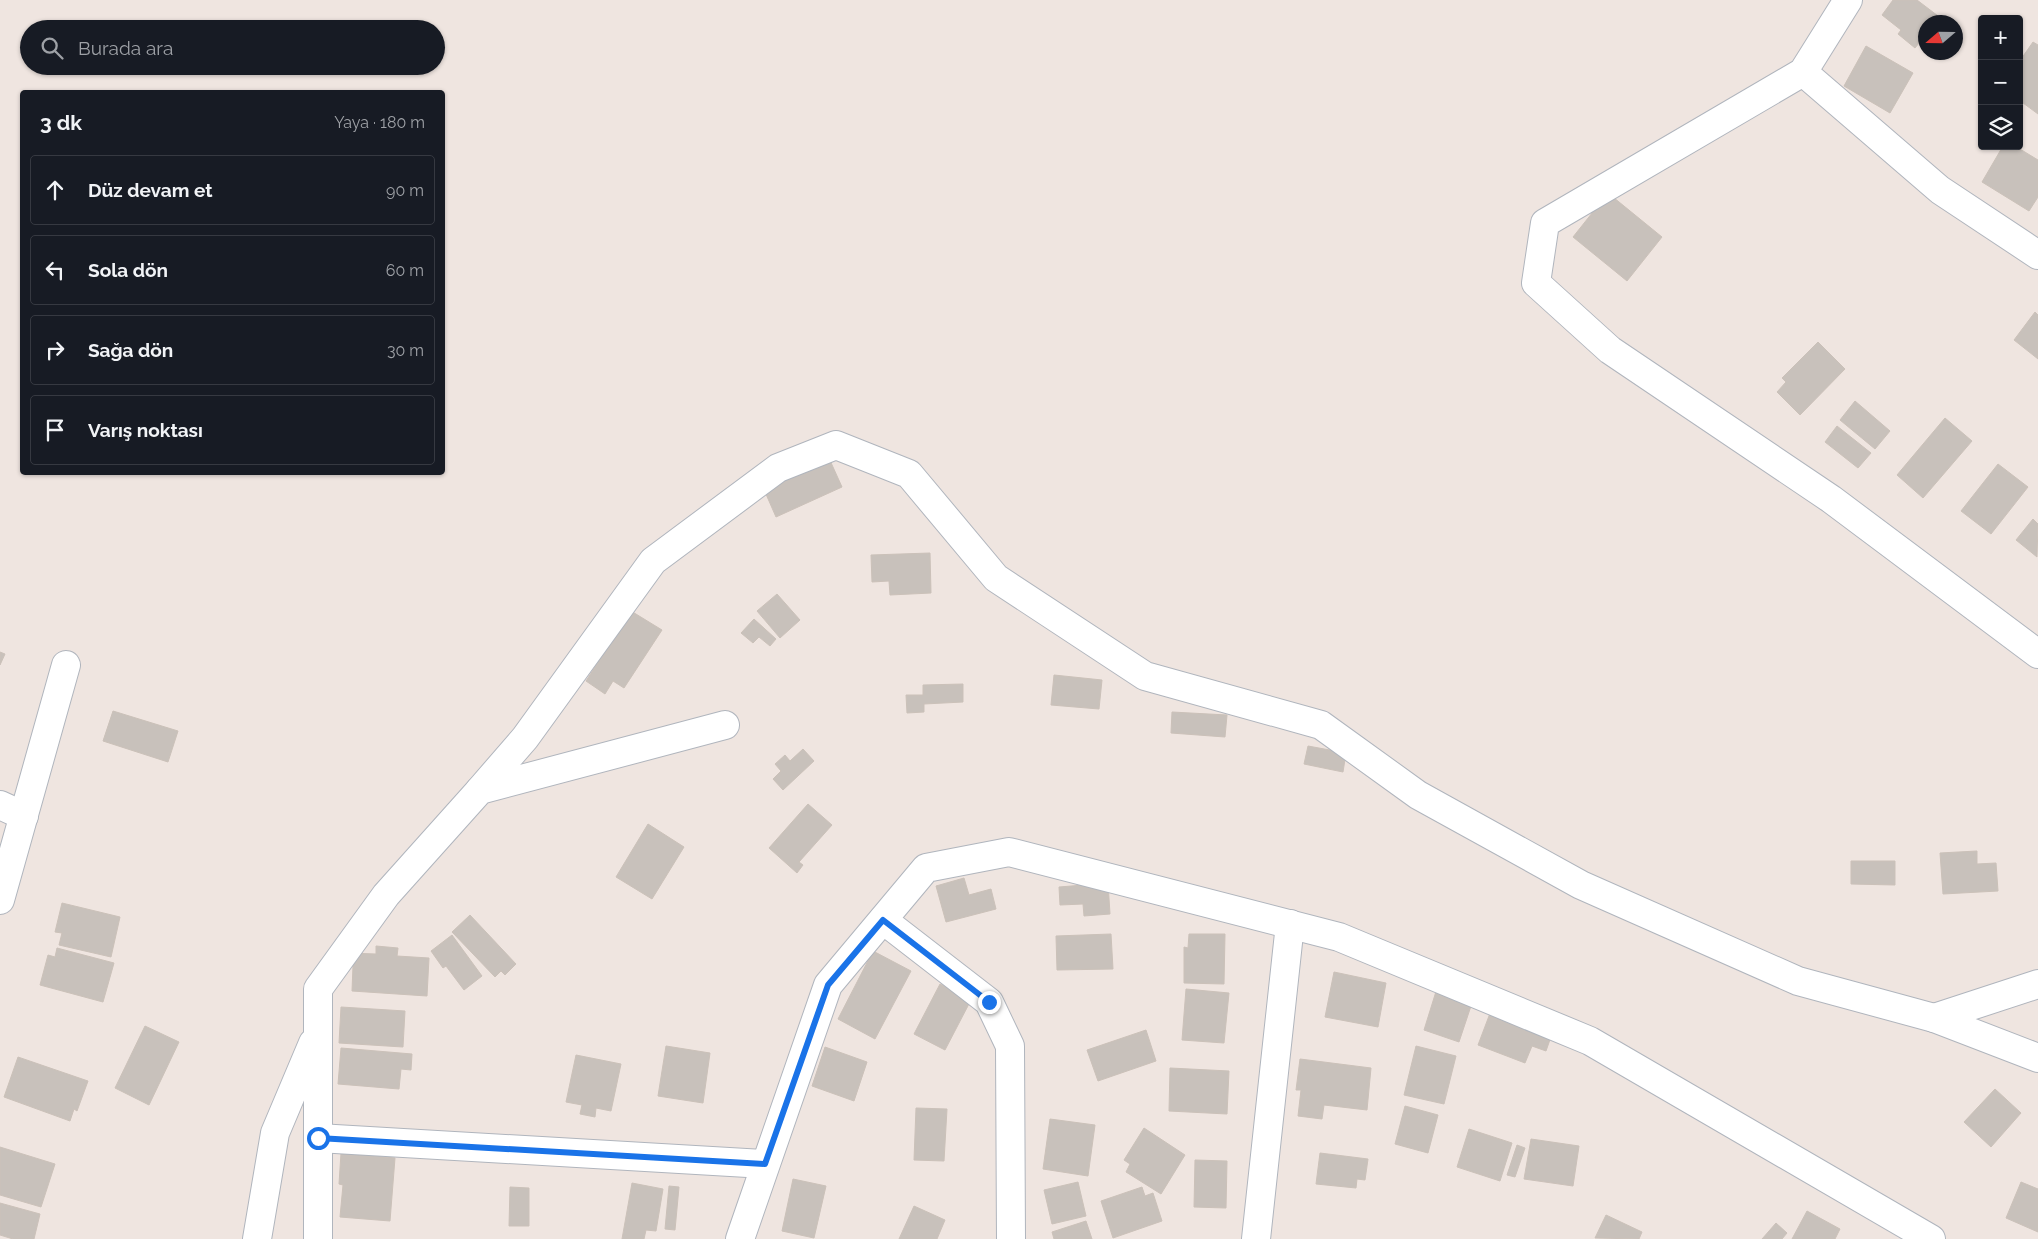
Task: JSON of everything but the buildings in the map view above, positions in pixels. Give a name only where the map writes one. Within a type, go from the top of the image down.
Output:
[{"type":"street","points":[[1848,0],[1803,72],[1545,223],[1536,283],[1610,350],[1831,498],[2038,654]]},
{"type":"street","points":[[1803,72],[1940,190],[2038,254]]},
{"type":"street","points":[[318,1239],[318,990],[386,895],[525,738],[653,561],[778,468],[836,445],[909,474],[996,578],[1145,676],[1321,725],[1418,795],[1581,885],[1798,981],[1934,1018],[2038,1058]]},
{"type":"street","points":[[0,900],[12,810],[66,665]]},
{"type":"street","points":[[480,790],[725,725]]},
{"type":"street","points":[[740,1239],[828,985],[926,868],[1009,852],[1339,937],[1590,1041],[1931,1239]]},
{"type":"street","points":[[883,920],[989,1002],[1010,1046],[1011,1239]]},
{"type":"street","points":[[1256,1239],[1290,924]]},
{"type":"street","points":[[1934,1018],[2038,984]]},
{"type":"street","points":[[257,1239],[275,1133],[318,1032]]},
{"type":"street","points":[[318,1138],[765,1164]]},
{"type":"route","points":[[318,1138],[765,1164],[828,985],[883,920],[989,1002]]}]
